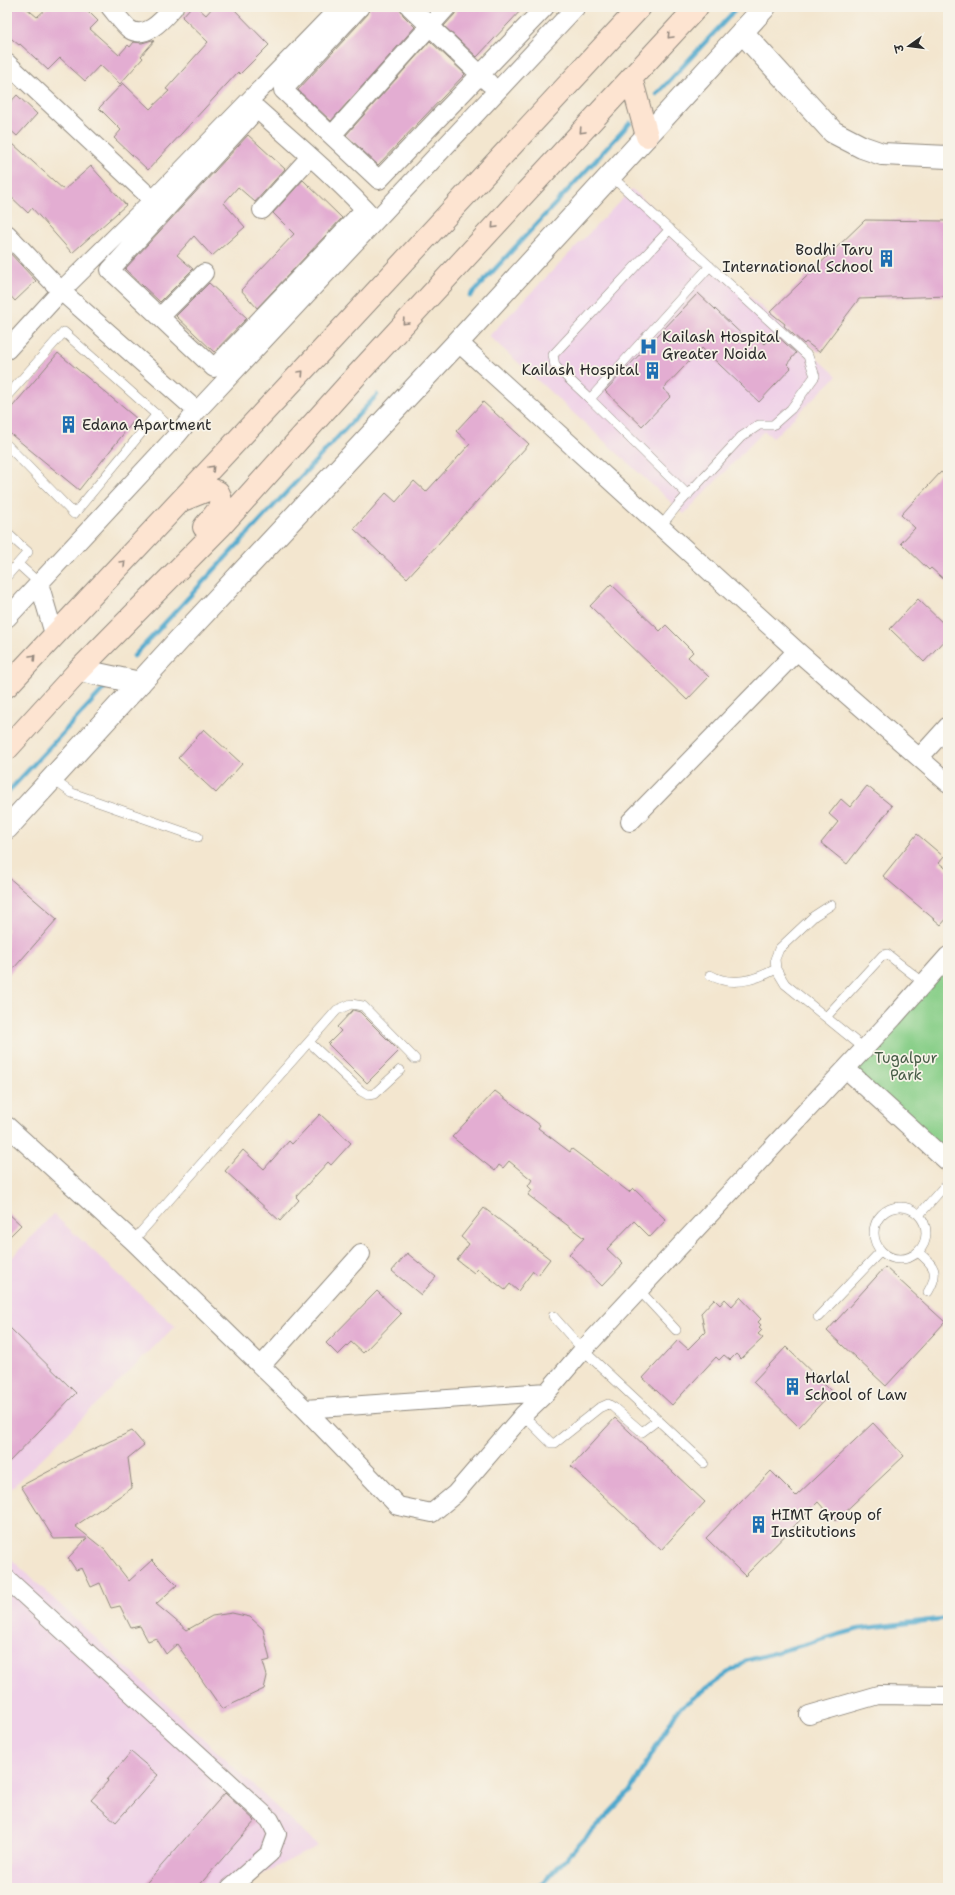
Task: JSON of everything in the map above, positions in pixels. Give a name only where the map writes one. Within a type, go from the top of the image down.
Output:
[{"type":"main road","points":[[7,686],[54,634],[181,502],[640,7]]},
{"type":"main road","points":[[7,749],[79,670],[222,525],[355,377],[697,7]]},
{"type":"main road","points":[[631,78],[648,136]]},
{"type":"main road","points":[[181,502],[210,489],[218,492],[220,496],[220,506],[195,540],[192,556]]},
{"type":"street","points":[[110,7],[130,30],[144,32],[159,24],[174,7]]},
{"type":"street","points":[[7,350],[61,291],[153,200],[340,7]]},
{"type":"street","points":[[360,7],[283,90],[379,180],[545,7]]},
{"type":"street","points":[[410,7],[481,74],[496,91]]},
{"type":"street","points":[[332,135],[447,7]]},
{"type":"street","points":[[214,368],[496,91],[576,7]]},
{"type":"street","points":[[7,828],[458,342],[765,7]]},
{"type":"street","points":[[742,32],[833,132],[862,147],[882,154],[948,157]]},
{"type":"street","points":[[7,63],[153,200]]},
{"type":"street","points":[[227,381],[110,270],[257,109],[346,189],[370,214]]},
{"type":"street","points":[[262,210],[310,157]]},
{"type":"street","points":[[7,618],[178,434],[197,411],[227,381],[370,214]]},
{"type":"street","points":[[7,234],[61,291],[197,411]]},
{"type":"street","points":[[160,317],[204,273]]},
{"type":"street","points":[[458,342],[797,651],[948,783]]},
{"type":"street","points":[[40,583],[54,634]]},
{"type":"street","points":[[630,822],[797,651]]},
{"type":"street","points":[[79,670],[140,683]]},
{"type":"street","points":[[920,757],[948,726]]},
{"type":"street","points":[[7,1126],[133,1241],[305,1409],[398,1506],[432,1513],[455,1494],[583,1350],[640,1291],[865,1049],[948,956]]},
{"type":"street","points":[[846,1069],[948,1162]]},
{"type":"street","points":[[261,1366],[361,1254]]},
{"type":"street","points":[[305,1409],[547,1392]]},
{"type":"street","points":[[7,1579],[270,1820],[278,1834],[270,1853],[230,1888]]},
{"type":"street","points":[[809,1715],[878,1695],[948,1696]]},
{"type":"lane","points":[[611,176],[808,356],[815,376],[791,409],[773,425],[759,425],[741,437],[661,526]]},
{"type":"lane","points":[[670,229],[553,355],[555,366],[688,495]]},
{"type":"lane","points":[[590,399],[710,266]]},
{"type":"lane","points":[[7,396],[64,332],[158,414],[178,434]]},
{"type":"lane","points":[[7,445],[74,514],[158,414]]},
{"type":"lane","points":[[7,533],[28,552],[7,576]]},
{"type":"lane","points":[[18,564],[40,583]]},
{"type":"lane","points":[[52,779],[72,793],[198,837]]},
{"type":"lane","points":[[831,905],[814,916],[779,949],[775,959],[776,969],[785,984],[865,1049]]},
{"type":"lane","points":[[826,1017],[883,955],[890,955],[924,983]]},
{"type":"lane","points":[[710,975],[717,979],[730,982],[761,978],[776,969]]},
{"type":"lane","points":[[133,1241],[337,1010],[351,1004],[363,1006],[415,1059]]},
{"type":"lane","points":[[309,1042],[361,1091],[368,1095],[374,1094],[400,1070]]},
{"type":"lane","points":[[919,1215],[948,1182]]},
{"type":"lane","points":[[901,1207],[911,1209],[919,1215],[924,1224],[926,1234],[924,1244],[918,1252],[910,1258],[900,1259],[890,1257],[881,1251],[876,1242],[874,1232],[876,1222],[882,1214],[891,1209],[901,1207]]},
{"type":"lane","points":[[818,1317],[881,1251]]},
{"type":"lane","points":[[918,1252],[932,1263],[934,1273],[933,1283],[928,1292]]},
{"type":"lane","points":[[640,1291],[676,1330]]},
{"type":"lane","points":[[553,1316],[583,1350],[704,1463]]},
{"type":"lane","points":[[524,1415],[551,1443],[555,1443],[599,1408],[608,1404],[642,1432],[658,1420]]},
{"type":"shaded area","points":[[632,189],[837,376],[773,438],[764,431],[684,514],[489,336]]},
{"type":"shaded area","points":[[53,1214],[175,1326],[7,1493],[7,1263]]},
{"type":"shaded area","points":[[7,1555],[318,1846],[244,1883],[242,1888],[7,1888]]},
{"type":"green space","name":"Tugalpur Park","points":[[948,956],[948,1162],[846,1069]]},
{"type":"building","points":[[14,7],[25,7],[37,17],[48,7],[84,7],[98,21],[90,29],[119,55],[128,45],[130,47],[134,42],[142,43],[152,40],[154,41],[141,56],[143,58],[120,84],[100,65],[85,81],[60,58],[48,70],[20,44],[19,45],[7,35],[7,15]]},
{"type":"building","points":[[191,7],[197,7],[206,15],[213,7],[232,7],[269,45],[240,74],[238,72],[148,170],[114,138],[121,130],[99,108],[123,83],[150,109],[169,91],[166,89],[208,42],[182,17]]},
{"type":"building","points":[[370,7],[400,7],[403,15],[415,27],[331,121],[298,90],[368,14]]},
{"type":"building","points":[[457,7],[524,7],[477,57],[444,26],[455,14]]},
{"type":"building","points":[[430,41],[465,74],[378,165],[346,135]]},
{"type":"building","points":[[17,95],[37,114],[17,136],[7,127],[7,106]]},
{"type":"building","points":[[248,135],[285,169],[255,202],[238,187],[224,203],[245,227],[212,256],[194,236],[177,255],[193,269],[160,302],[125,269]]},
{"type":"building","points":[[13,144],[64,190],[91,166],[126,205],[72,253],[32,208],[28,213],[7,193],[7,151]]},
{"type":"building","points":[[303,180],[342,218],[257,308],[241,290],[294,234],[273,213]]},
{"type":"building","name":"Bodhi Taru International School","points":[[865,220],[948,221],[948,296],[859,299],[819,352],[806,342],[804,344],[784,326],[785,324],[770,312]]},
{"type":"building","points":[[7,250],[36,281],[15,301],[7,292]]},
{"type":"building","points":[[209,283],[247,318],[214,352],[176,316]]},
{"type":"building","points":[[698,293],[751,343],[757,337],[765,344],[775,334],[796,353],[787,364],[791,368],[759,402],[702,348],[663,389],[671,396],[642,426],[605,391]]},
{"type":"building","name":"Edana Apartment","points":[[58,353],[136,418],[79,490],[7,431],[7,413]]},
{"type":"building","points":[[483,402],[529,444],[407,578],[354,529],[386,493],[396,502],[414,481],[426,492],[470,444],[456,431]]},
{"type":"building","points":[[941,472],[948,478],[948,583],[931,568],[929,570],[901,543],[915,528],[901,515]]},
{"type":"building","points":[[611,584],[660,631],[666,625],[693,652],[688,657],[709,677],[687,700],[590,606]]},
{"type":"building","points":[[918,599],[948,628],[948,636],[924,662],[890,629]]},
{"type":"building","points":[[204,729],[242,764],[216,793],[178,758]]},
{"type":"building","points":[[867,786],[892,806],[847,864],[821,843],[838,822],[829,814],[841,799],[850,807]]},
{"type":"building","points":[[917,834],[944,857],[939,863],[948,870],[948,917],[941,925],[883,876]]},
{"type":"building","points":[[7,876],[57,919],[7,976]]},
{"type":"building","points":[[353,1010],[360,1012],[399,1051],[367,1083],[328,1044],[341,1031],[337,1027]]},
{"type":"building","points":[[495,1091],[540,1125],[538,1128],[570,1152],[572,1149],[629,1192],[633,1188],[666,1220],[650,1237],[634,1221],[607,1249],[623,1264],[602,1286],[569,1254],[584,1238],[528,1195],[532,1190],[528,1186],[532,1180],[509,1161],[503,1168],[499,1165],[495,1171],[452,1137]]},
{"type":"building","points":[[320,1114],[351,1143],[331,1165],[328,1162],[296,1197],[299,1200],[280,1221],[225,1171],[243,1150],[264,1169],[289,1141],[292,1144]]},
{"type":"building","points":[[484,1208],[550,1259],[538,1275],[533,1271],[518,1291],[510,1284],[505,1290],[478,1269],[474,1273],[457,1260],[469,1244],[461,1237]]},
{"type":"building","points":[[7,1212],[21,1225],[7,1239]]},
{"type":"building","points":[[407,1253],[436,1277],[421,1295],[392,1271]]},
{"type":"building","points":[[885,1267],[945,1322],[886,1386],[827,1331]]},
{"type":"building","points":[[377,1291],[401,1314],[363,1353],[351,1342],[338,1355],[326,1343]]},
{"type":"building","points":[[740,1297],[761,1319],[758,1322],[761,1325],[759,1327],[762,1330],[758,1334],[763,1338],[741,1359],[736,1354],[730,1360],[724,1355],[719,1360],[716,1357],[672,1405],[643,1378],[678,1340],[688,1349],[705,1332],[701,1313],[714,1299],[720,1305],[725,1299],[732,1306]]},
{"type":"building","points":[[7,1325],[76,1393],[7,1464]]},
{"type":"building","name":"Harlal School of Law","points":[[786,1347],[832,1392],[799,1427],[753,1382]]},
{"type":"building","points":[[615,1418],[705,1502],[661,1550],[571,1466]]},
{"type":"building","points":[[873,1423],[904,1456],[835,1521],[818,1502],[745,1576],[706,1538],[771,1471],[796,1496]]},
{"type":"building","points":[[132,1431],[144,1445],[128,1458],[132,1488],[75,1526],[105,1550],[129,1581],[152,1560],[177,1585],[156,1604],[187,1630],[212,1616],[232,1613],[250,1617],[263,1629],[270,1660],[263,1662],[267,1676],[264,1689],[222,1709],[177,1644],[166,1654],[156,1638],[148,1641],[140,1626],[131,1628],[120,1606],[111,1608],[100,1583],[91,1587],[82,1568],[76,1570],[68,1558],[87,1538],[54,1539],[21,1486],[76,1457]]},
{"type":"building","points":[[131,1752],[158,1775],[116,1822],[91,1800]]},
{"type":"building","points":[[225,1793],[255,1821],[197,1888],[142,1888]]},
{"type":"waterway","points":[[657,94],[738,7]]},
{"type":"waterway","points":[[470,296],[630,123]]},
{"type":"waterway","points":[[134,656],[377,395]]},
{"type":"waterway","points":[[7,793],[109,683]]},
{"type":"waterway","points":[[534,1888],[542,1884],[630,1791],[678,1709],[745,1661],[859,1629],[948,1618]]},
{"type":"waterway","points":[[329,1888],[345,1882],[382,1888]]},
{"type":"place","name":"Bodhi Taru International School","points":[[886,259]]},
{"type":"place","name":"Kailash Hospital Greater Noida","points":[[649,346]]},
{"type":"place","name":"Kailash Hospital","points":[[652,370]]},
{"type":"place","name":"Edana Apartment","points":[[69,425]]},
{"type":"place","name":"Harlal School of Law","points":[[792,1387]]},
{"type":"place","name":"HIMT Group of Institutions","points":[[758,1524]]}]
